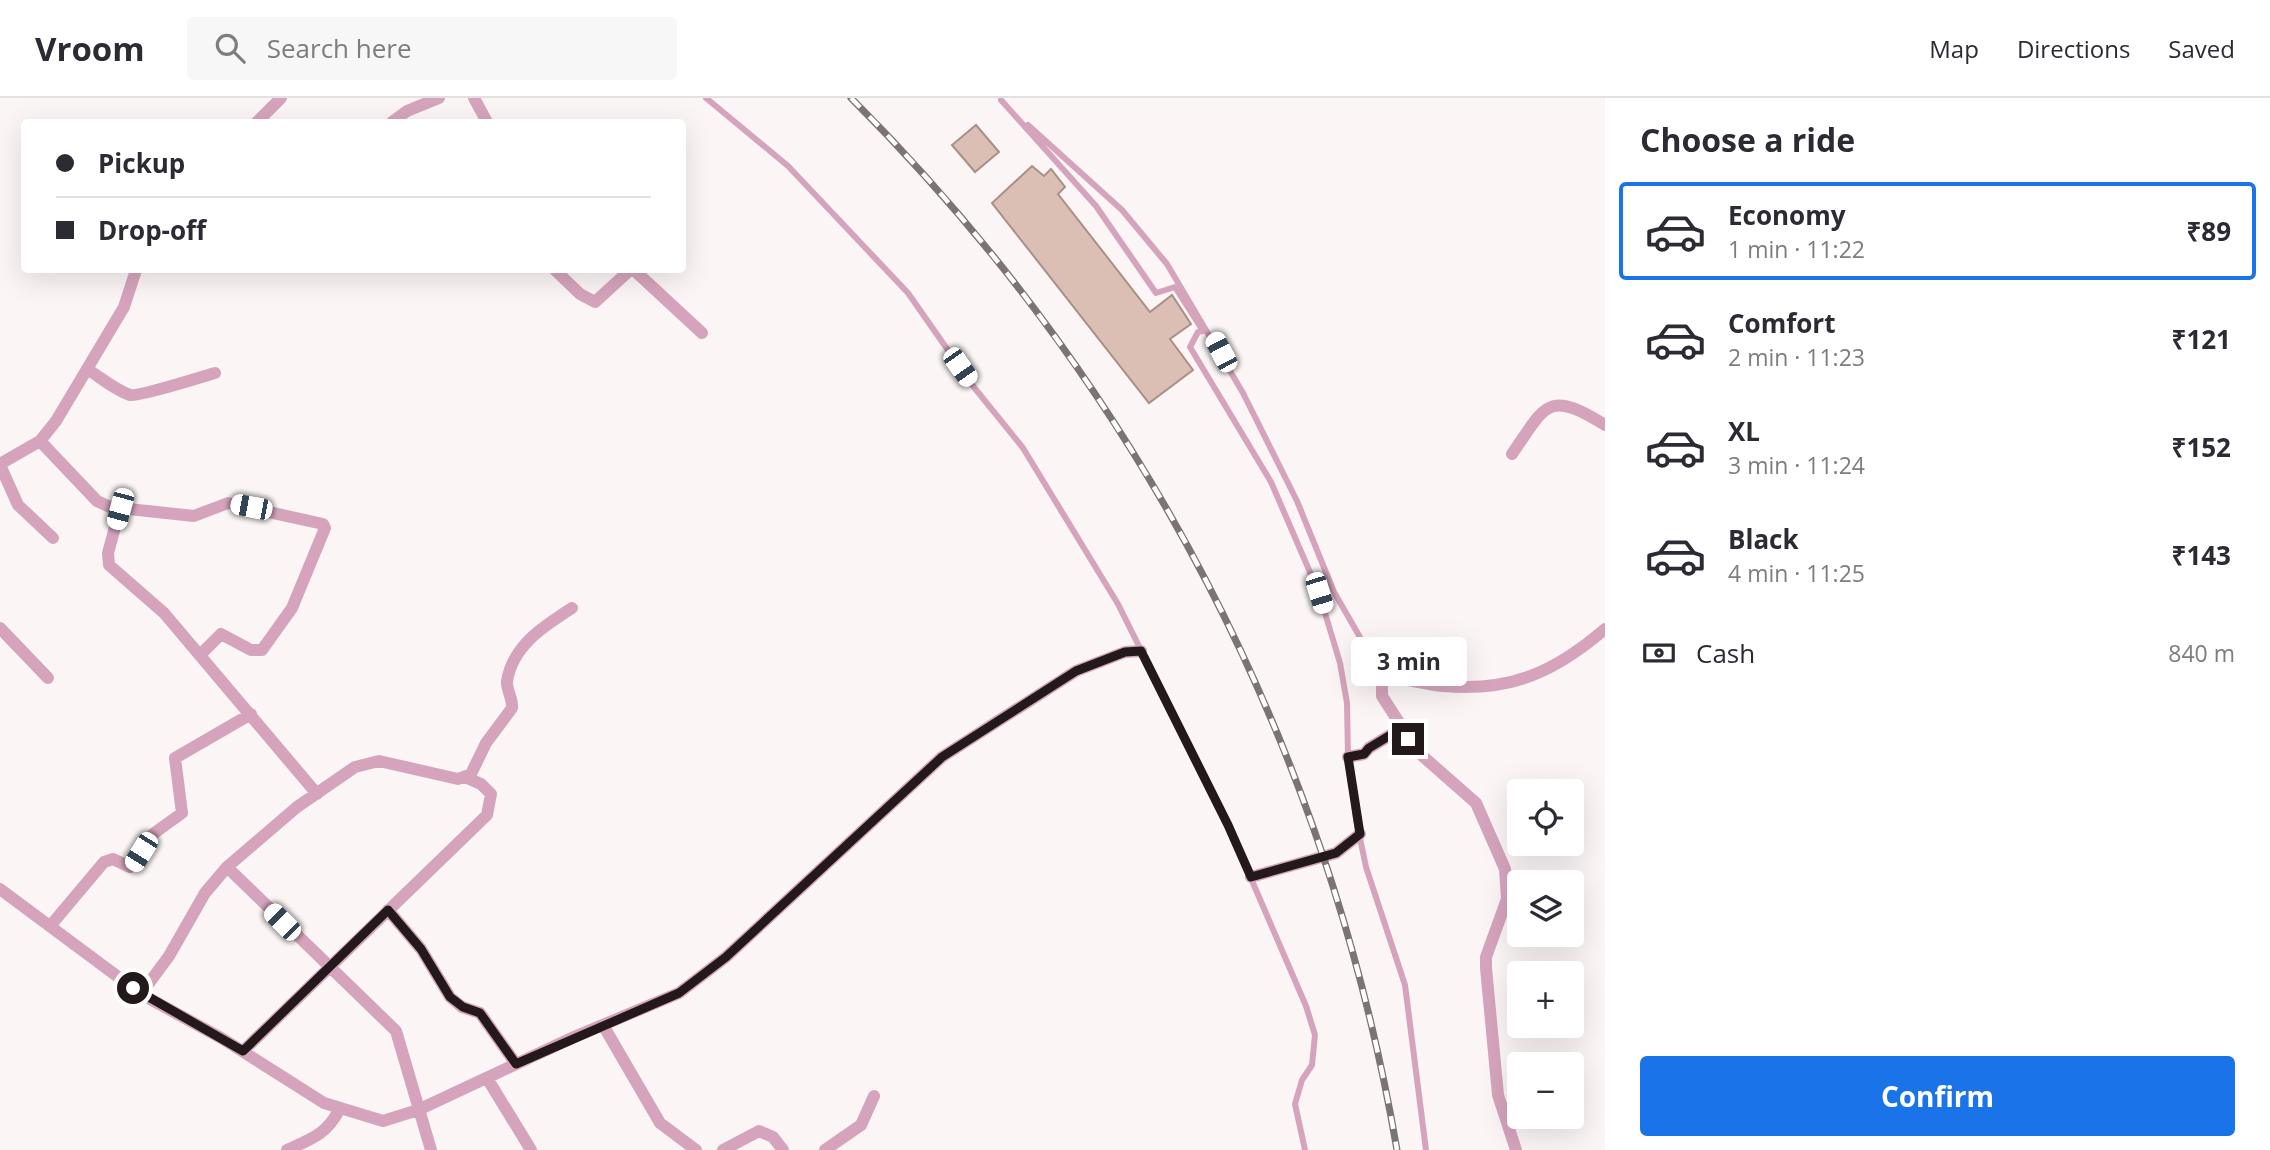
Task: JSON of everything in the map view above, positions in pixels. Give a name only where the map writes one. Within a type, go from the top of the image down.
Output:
[{"type":"street","points":[[260,119],[281,98]]},
{"type":"street","points":[[396,119],[407,111],[439,98]]},
{"type":"street","points":[[474,98],[485,119]]},
{"type":"street","points":[[53,538],[18,505],[0,465],[40,441],[130,297],[135,273]]},
{"type":"street","points":[[558,273],[580,295],[594,302],[628,273]]},
{"type":"street","points":[[635,273],[702,333]]},
{"type":"street","points":[[87,369],[123,392],[139,396],[215,373]]},
{"type":"street","points":[[1512,453],[1549,406],[1558,403],[1570,406],[1605,425]]},
{"type":"street","points":[[40,441],[97,501],[120,509],[194,516],[228,503],[323,524],[325,528],[292,608],[262,650],[251,650],[221,634],[200,655]]},
{"type":"street","points":[[120,509],[108,553],[109,565],[164,613],[317,794]]},
{"type":"street","points":[[464,778],[475,768],[486,743],[510,713],[512,700],[506,684],[521,650],[537,630],[572,608]]},
{"type":"street","points":[[0,628],[48,678]]},
{"type":"street","points":[[1516,1150],[1498,1095],[1486,957],[1507,899],[1505,869],[1476,803],[1418,752],[1381,692],[1384,679],[1390,677],[1475,688],[1534,675],[1562,663],[1605,629]]},
{"type":"street","points":[[0,889],[141,994],[243,1051],[340,1110],[383,1121],[418,1110],[679,993],[726,957],[942,757],[1076,671],[1125,652],[1141,651]]},
{"type":"street","points":[[51,925],[104,862],[113,859],[130,867],[153,834],[182,813],[175,758],[251,715]]},
{"type":"street","points":[[1348,757],[1364,754],[1369,748],[1402,728]]},
{"type":"street","points":[[141,994],[169,956],[205,893],[227,867],[317,794],[355,767],[368,762],[464,778],[481,784],[491,794],[487,815],[243,1051]]},
{"type":"street","points":[[1251,877],[1336,853],[1360,834]]},
{"type":"street","points":[[227,867],[396,1031],[431,1150]]},
{"type":"street","points":[[388,910],[421,949],[450,997],[463,1007],[480,1013],[516,1064]]},
{"type":"street","points":[[603,1025],[660,1123],[696,1150]]},
{"type":"street","points":[[487,1078],[531,1150]]},
{"type":"street","points":[[824,1150],[861,1125],[874,1096]]},
{"type":"street","points":[[287,1150],[321,1135],[331,1126],[340,1110]]},
{"type":"street","points":[[723,1150],[759,1131],[773,1137],[783,1150]]},
{"type":"lane","points":[[706,98],[788,166],[908,293],[974,386],[1023,448],[1118,604],[1228,825],[1306,1006],[1315,1035],[1311,1065],[1302,1080],[1295,1104],[1305,1150]]},
{"type":"lane","points":[[1000,99],[1122,210],[1167,264],[1243,393],[1297,501],[1334,592],[1384,679]]},
{"type":"lane","points":[[1000,99],[1096,206],[1156,293],[1175,287],[1203,331],[1198,332],[1190,347],[1271,482],[1319,593],[1340,663],[1347,703],[1348,757],[1366,867],[1405,985],[1426,1150]]},
{"type":"building","points":[[976,125],[999,152],[975,172],[952,145]]},
{"type":"building","points":[[1032,166],[1044,176],[1051,169],[1065,187],[1058,194],[1150,312],[1172,295],[1191,324],[1170,339],[1193,370],[1149,403],[992,203]]},
{"type":"railway","points":[[851,98],[955,210],[1049,328],[1133,452],[1206,582],[1270,717],[1323,857],[1366,1001],[1397,1150]]},
{"type":"route","points":[[133,988],[243,1051],[388,910],[421,949],[450,997],[455,1003],[480,1013],[516,1064],[679,993],[726,957],[942,757],[1076,671],[1098,660],[1125,652],[1141,651],[1251,877],[1336,853],[1360,834],[1348,757],[1364,754],[1369,748],[1402,728],[1408,739]]}]
